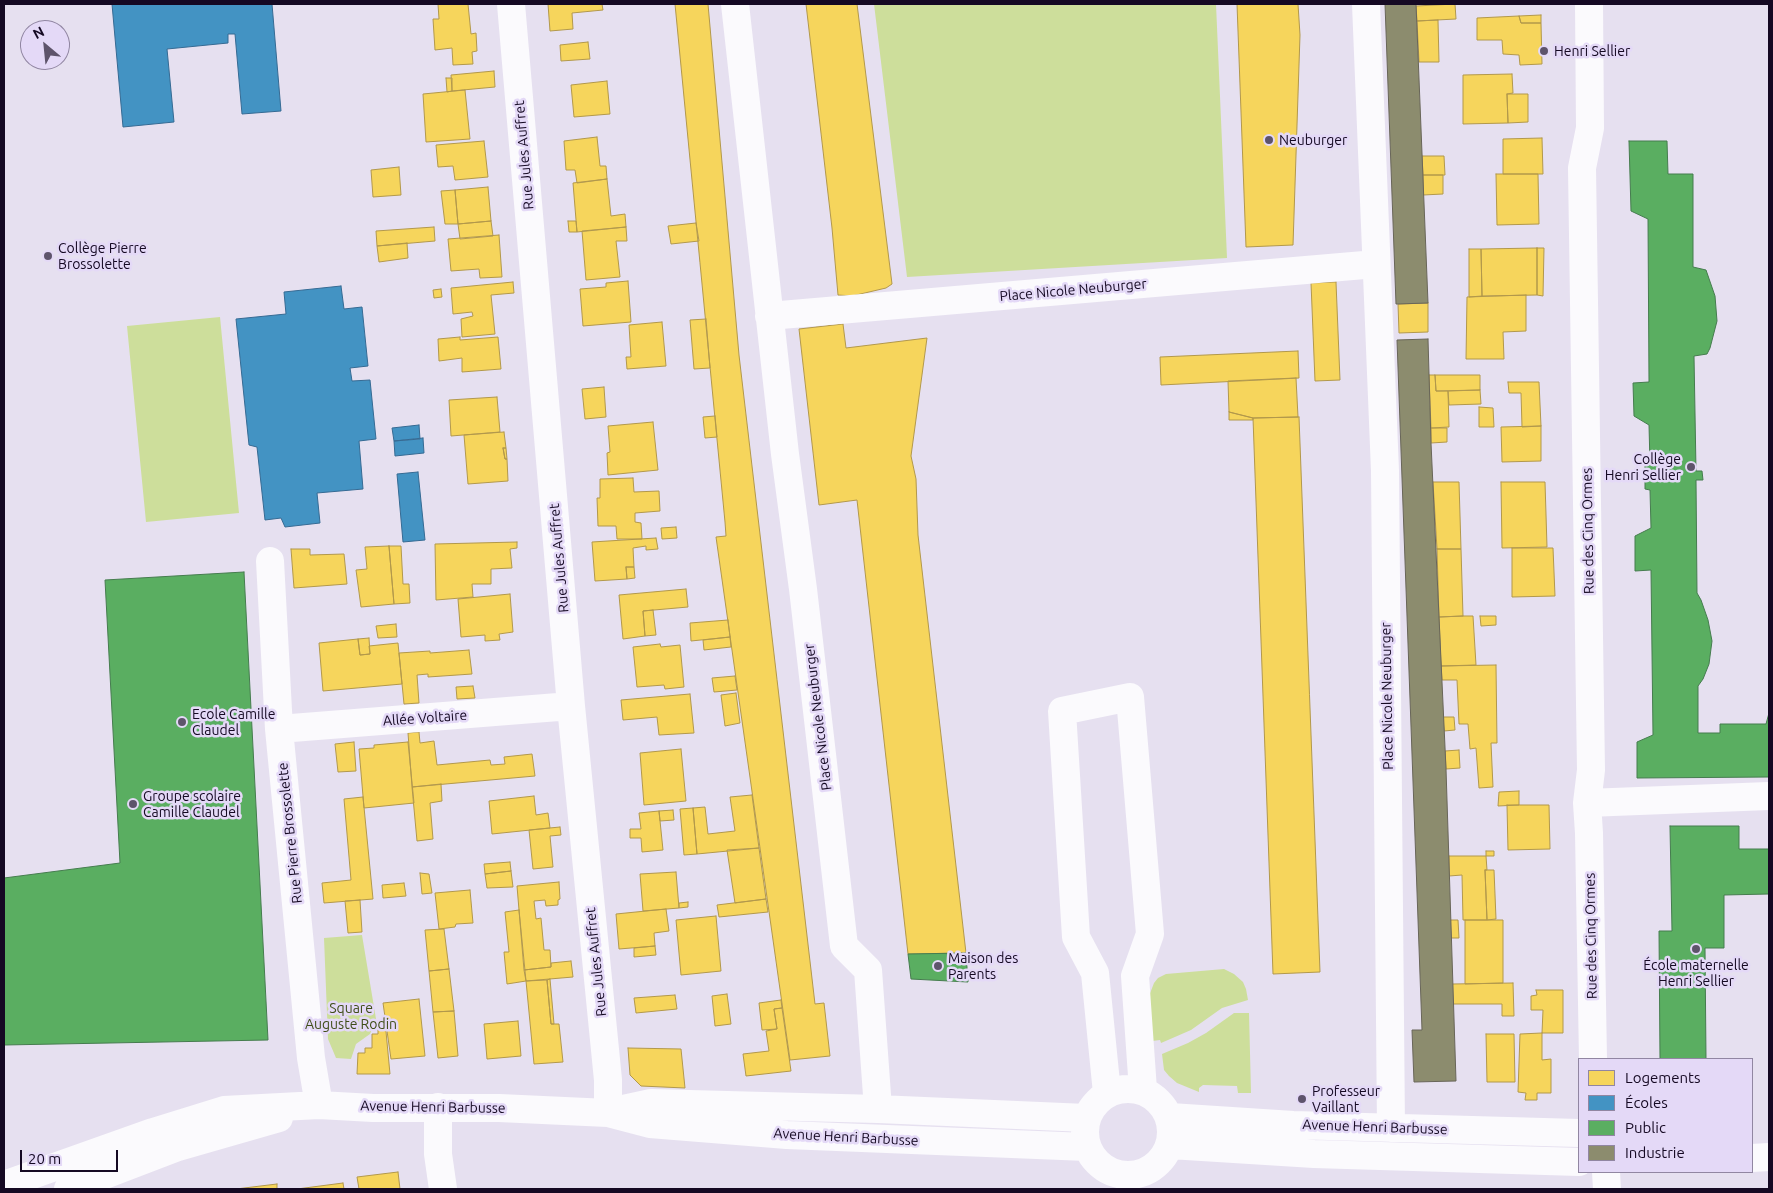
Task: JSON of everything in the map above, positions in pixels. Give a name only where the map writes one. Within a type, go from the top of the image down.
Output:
[{"type":"street","name":"Rue Jules Auffret","points":[[511,4],[571,706],[608,1080],[608,1113]]},
{"type":"street","name":"Place Nicole Neuburger","points":[[735,4],[844,946],[868,970],[878,1109]]},
{"type":"street","name":"Place Nicole Neuburger","points":[[1366,4],[1385,471],[1391,1128]]},
{"type":"street","name":"Rue des Cinq Ormes","points":[[1589,4],[1590,128],[1582,168],[1591,770],[1587,803],[1593,1058]]},
{"type":"street","name":"Place Nicole Neuburger","points":[[770,316],[1376,264]]},
{"type":"street","name":"Rue Pierre Brossolette","points":[[270,561],[279,729],[312,1058],[319,1105]]},
{"type":"street","points":[[1108,1093],[1095,973],[1076,937],[1062,710],[1130,698],[1150,934],[1135,976],[1143,1090]]},
{"type":"street","name":"Allée Voltaire","points":[[279,729],[571,706]]},
{"type":"street","points":[[1587,803],[1769,796]]},
{"type":"street","points":[[1125,1088],[1143,1090],[1160,1100],[1170,1117],[1172,1131],[1170,1145],[1159,1164],[1140,1174],[1118,1174],[1099,1164],[1087,1147],[1084,1133],[1086,1118],[1094,1104],[1108,1093],[1125,1088]]},
{"type":"street","name":"Avenue Henri Barbusse","points":[[608,1113],[651,1103],[878,1109],[1086,1118]]},
{"type":"street","name":"Avenue Henri Barbusse","points":[[4,1185],[153,1132],[224,1110],[319,1105],[373,1108],[438,1106],[608,1113],[650,1124],[787,1135],[1087,1147]]},
{"type":"street","name":"Avenue Henri Barbusse","points":[[68,1189],[178,1147],[319,1105]]},
{"type":"street","points":[[438,1106],[438,1154],[443,1189]]},
{"type":"street","name":"Avenue Henri Barbusse","points":[[1170,1117],[1293,1125],[1578,1133]]},
{"type":"street","name":"Avenue Henri Barbusse","points":[[1170,1145],[1314,1154],[1578,1162]]},
{"type":"street","points":[[1606,1173],[1607,1189]]},
{"type":"green space","points":[[874,4],[1216,4],[1227,258],[907,277]]},
{"type":"green space","points":[[220,317],[239,513],[146,522],[127,326]]},
{"type":"green space","name":"Square Auguste Rodin","points":[[362,935],[376,1019],[370,1034],[356,1044],[351,1059],[336,1058],[328,1039],[324,938]]},
{"type":"green space","points":[[1224,969],[1234,974],[1243,982],[1248,1000],[1222,1008],[1191,1030],[1161,1043],[1160,1040],[1152,1041],[1149,996],[1158,978],[1166,974]]},
{"type":"green space","points":[[1234,1013],[1249,1013],[1251,1093],[1238,1093],[1237,1086],[1203,1085],[1199,1088],[1199,1092],[1177,1083],[1169,1076],[1164,1070],[1162,1054],[1206,1033]]},
{"type":"building: Logements","points":[[438,4],[468,4],[471,34],[476,33],[477,51],[472,52],[473,64],[453,65],[452,48],[435,50],[433,19],[439,19]]},
{"type":"building: Logements","points":[[548,4],[602,4],[603,10],[572,13],[573,29],[550,31]]},
{"type":"building: Logements","points":[[675,4],[708,4],[739,355],[815,1004],[824,1003],[830,1056],[790,1060],[716,537],[726,536],[725,522]]},
{"type":"building: Logements","points":[[806,4],[857,4],[892,284],[886,288],[852,296],[838,295]]},
{"type":"building: Logements","name":"Neuburger","points":[[1237,4],[1298,4],[1300,35],[1293,245],[1246,247]]},
{"type":"building: Logements","points":[[1455,4],[1456,19],[1417,21],[1416,6]]},
{"type":"building: Logements","points":[[1541,15],[1541,23],[1521,23],[1519,16]]},
{"type":"building: Logements","points":[[1519,16],[1521,23],[1541,23],[1542,64],[1520,65],[1519,55],[1503,54],[1502,40],[1477,40],[1477,18]]},
{"type":"building: Logements","points":[[1438,20],[1439,62],[1419,62],[1417,21]]},
{"type":"building: Logements","points":[[588,42],[590,59],[561,61],[560,45]]},
{"type":"building: Logements","points":[[494,71],[495,87],[452,91],[451,75]]},
{"type":"building: Logements","points":[[1512,74],[1513,93],[1507,94],[1508,123],[1463,124],[1463,75]]},
{"type":"building: Logements","points":[[446,78],[452,78],[452,91],[447,92]]},
{"type":"building: Logements","points":[[607,81],[610,114],[574,117],[571,85]]},
{"type":"building: Logements","points":[[465,90],[470,139],[426,142],[423,94]]},
{"type":"building: Logements","points":[[1507,94],[1528,94],[1528,122],[1508,123]]},
{"type":"building: Logements","points":[[597,137],[600,166],[606,166],[607,179],[577,183],[575,170],[566,170],[564,141]]},
{"type":"building: Logements","points":[[1542,138],[1543,174],[1503,174],[1503,139]]},
{"type":"building: Logements","points":[[484,141],[488,177],[455,180],[453,166],[438,167],[436,145]]},
{"type":"building: Logements","points":[[1422,156],[1444,156],[1445,175],[1423,175]]},
{"type":"building: Logements","points":[[399,167],[401,195],[373,197],[371,170]]},
{"type":"building: Logements","points":[[1496,174],[1538,174],[1539,224],[1497,225]]},
{"type":"building: Logements","points":[[1423,175],[1443,175],[1443,194],[1423,195]]},
{"type":"building: Logements","points":[[607,179],[611,216],[625,214],[626,227],[577,232],[573,183]]},
{"type":"building: Logements","points":[[488,187],[491,221],[458,224],[455,190]]},
{"type":"building: Logements","points":[[455,190],[458,224],[445,224],[441,191]]},
{"type":"building: Logements","points":[[491,221],[493,236],[460,239],[458,224]]},
{"type":"building: Logements","points":[[568,221],[576,221],[577,232],[569,232]]},
{"type":"building: Logements","points":[[696,223],[699,241],[671,244],[668,226]]},
{"type":"building: Logements","points":[[434,227],[435,241],[377,246],[376,231]]},
{"type":"building: Logements","points":[[626,227],[627,241],[616,241],[620,277],[586,280],[582,231]]},
{"type":"building: Logements","points":[[499,235],[502,277],[480,278],[479,269],[451,271],[448,239]]},
{"type":"building: Logements","points":[[407,243],[408,258],[379,262],[377,246]]},
{"type":"building: Logements","points":[[1537,248],[1537,295],[1482,296],[1481,249]]},
{"type":"building: Logements","points":[[1537,248],[1544,248],[1543,296],[1537,295]]},
{"type":"building: Logements","points":[[1469,249],[1481,249],[1482,296],[1469,297]]},
{"type":"building: Logements","points":[[628,281],[631,322],[583,326],[580,289],[606,287],[606,283]]},
{"type":"building: Logements","points":[[513,282],[514,293],[491,295],[495,334],[462,337],[461,319],[473,316],[472,312],[453,314],[451,288]]},
{"type":"building: Logements","points":[[1336,282],[1340,380],[1315,381],[1311,283]]},
{"type":"building: Logements","points":[[441,289],[442,297],[434,298],[433,290]]},
{"type":"building: Logements","points":[[1526,295],[1526,331],[1503,332],[1504,359],[1466,359],[1467,297]]},
{"type":"building: Logements","points":[[1428,303],[1428,332],[1399,333],[1398,304]]},
{"type":"building: Logements","points":[[706,319],[710,368],[694,369],[690,320]]},
{"type":"building: Logements","points":[[662,322],[666,366],[627,369],[626,357],[631,357],[629,325]]},
{"type":"building: Logements","points":[[843,324],[846,348],[927,338],[911,456],[916,479],[918,535],[966,953],[908,954],[857,500],[819,505],[799,329]]},
{"type":"building: Logements","points":[[460,337],[460,340],[498,337],[501,369],[462,372],[462,358],[439,361],[438,339]]},
{"type":"building: Logements","points":[[1298,351],[1299,378],[1161,385],[1160,357]]},
{"type":"building: Logements","points":[[1429,375],[1435,375],[1436,391],[1448,391],[1449,427],[1431,428]]},
{"type":"building: Logements","points":[[1435,375],[1480,375],[1480,390],[1436,391]]},
{"type":"building: Logements","points":[[1296,378],[1298,417],[1253,418],[1229,412],[1228,381]]},
{"type":"building: Logements","points":[[1508,382],[1539,382],[1541,426],[1522,427],[1521,393],[1509,393]]},
{"type":"building: Logements","points":[[604,387],[606,417],[585,419],[582,389]]},
{"type":"building: Logements","points":[[1480,390],[1481,404],[1449,405],[1448,391]]},
{"type":"building: Logements","points":[[497,397],[500,432],[451,436],[449,400]]},
{"type":"building: Logements","points":[[1479,407],[1493,408],[1494,427],[1479,427]]},
{"type":"building: Logements","points":[[1229,412],[1253,418],[1253,420],[1229,420]]},
{"type":"building: Logements","points":[[715,416],[717,437],[705,438],[703,417]]},
{"type":"building: Logements","points":[[1299,417],[1320,972],[1273,974],[1253,418]]},
{"type":"building: Logements","points":[[653,422],[658,470],[608,475],[607,453],[610,452],[608,426]]},
{"type":"building: Logements","points":[[1541,426],[1541,461],[1502,462],[1501,427]]},
{"type":"building: Logements","points":[[1431,428],[1447,428],[1447,442],[1431,443]]},
{"type":"building: Logements","points":[[504,432],[506,448],[503,448],[505,459],[507,459],[508,481],[468,484],[464,435]]},
{"type":"building: Logements","points":[[503,448],[506,448],[507,459],[505,459]]},
{"type":"building: Logements","points":[[633,478],[634,492],[659,491],[660,511],[635,513],[635,522],[641,523],[642,539],[617,539],[616,526],[598,526],[597,498],[600,498],[600,479]]},
{"type":"building: Logements","points":[[1433,482],[1459,482],[1461,549],[1437,549]]},
{"type":"building: Logements","points":[[1501,482],[1545,482],[1547,547],[1502,548]]},
{"type":"building: Logements","points":[[676,527],[677,538],[662,539],[661,528]]},
{"type":"building: Logements","points":[[656,538],[658,549],[646,550],[646,546],[633,548],[634,567],[626,567],[627,579],[595,581],[592,542]]},
{"type":"building: Logements","points":[[517,542],[517,548],[510,549],[512,568],[491,569],[491,584],[472,584],[473,597],[436,600],[435,544]]},
{"type":"building: Logements","points":[[389,546],[394,604],[361,607],[356,570],[367,569],[365,547]]},
{"type":"building: Logements","points":[[389,546],[401,546],[403,584],[409,584],[410,603],[394,604]]},
{"type":"building: Logements","points":[[1512,548],[1553,548],[1555,596],[1512,597]]},
{"type":"building: Logements","points":[[291,549],[310,549],[310,555],[344,554],[347,584],[294,588]]},
{"type":"building: Logements","points":[[1437,549],[1461,549],[1463,616],[1439,617]]},
{"type":"building: Logements","points":[[626,567],[634,567],[635,578],[627,579]]},
{"type":"building: Logements","points":[[686,589],[688,607],[643,611],[645,636],[623,639],[619,595]]},
{"type":"building: Logements","points":[[510,594],[513,632],[499,634],[500,640],[485,641],[485,635],[461,637],[458,599]]},
{"type":"building: Logements","points":[[653,610],[656,635],[645,636],[643,611]]},
{"type":"building: Logements","points":[[1473,616],[1476,665],[1441,666],[1439,617]]},
{"type":"building: Logements","points":[[1480,616],[1496,616],[1496,625],[1481,626]]},
{"type":"building: Logements","points":[[728,620],[730,637],[691,641],[690,623]]},
{"type":"building: Logements","points":[[396,624],[397,637],[378,638],[376,626]]},
{"type":"building: Logements","points":[[730,637],[731,647],[704,650],[703,640]]},
{"type":"building: Logements","points":[[369,638],[370,654],[360,655],[358,639]]},
{"type":"building: Logements","points":[[358,639],[360,655],[370,654],[369,646],[398,643],[402,684],[323,691],[319,643]]},
{"type":"building: Logements","points":[[660,644],[661,647],[680,645],[684,687],[665,689],[664,685],[637,687],[633,647]]},
{"type":"building: Logements","points":[[469,650],[472,674],[428,677],[428,674],[417,675],[419,703],[404,704],[399,653]]},
{"type":"building: Logements","points":[[1496,665],[1497,743],[1491,743],[1493,787],[1479,788],[1476,748],[1470,749],[1468,724],[1459,724],[1457,680],[1442,680],[1441,666]]},
{"type":"building: Logements","points":[[735,676],[737,690],[714,692],[712,678]]},
{"type":"building: Logements","points":[[473,686],[475,698],[457,699],[456,687]]},
{"type":"building: Logements","points":[[736,693],[740,723],[725,726],[721,695]]},
{"type":"building: Logements","points":[[690,694],[694,733],[659,735],[657,717],[623,720],[621,700]]},
{"type":"building: Logements","points":[[1443,717],[1454,717],[1455,730],[1444,731]]},
{"type":"building: Logements","points":[[419,732],[420,743],[434,741],[437,765],[490,760],[491,765],[505,764],[504,757],[532,754],[535,776],[412,787],[408,733]]},
{"type":"building: Logements","points":[[354,742],[356,771],[338,772],[335,744]]},
{"type":"building: Logements","points":[[408,742],[414,803],[364,808],[359,749],[374,748],[374,745]]},
{"type":"building: Logements","points":[[681,749],[686,801],[644,805],[640,753]]},
{"type":"building: Logements","points":[[1459,750],[1460,768],[1446,769],[1445,751]]},
{"type":"building: Logements","points":[[441,784],[442,801],[430,803],[433,839],[417,841],[412,787]]},
{"type":"building: Logements","points":[[1519,791],[1519,805],[1498,806],[1499,792]]},
{"type":"building: Logements","points":[[752,795],[759,848],[697,854],[693,808],[705,807],[708,834],[735,831],[730,797]]},
{"type":"building: Logements","points":[[534,796],[536,815],[548,813],[550,828],[492,834],[489,801]]},
{"type":"building: Logements","points":[[363,797],[373,899],[324,903],[322,883],[351,880],[344,799]]},
{"type":"building: Logements","points":[[1507,805],[1549,805],[1550,849],[1508,850]]},
{"type":"building: Logements","points":[[693,808],[697,854],[684,855],[680,809]]},
{"type":"building: Logements","points":[[673,810],[674,820],[660,821],[659,811]]},
{"type":"building: Logements","points":[[659,811],[663,850],[642,852],[641,838],[630,838],[630,829],[641,829],[639,813]]},
{"type":"building: Logements","points":[[560,827],[561,835],[550,836],[553,867],[533,869],[529,830]]},
{"type":"building: Logements","points":[[759,848],[766,899],[735,903],[727,850]]},
{"type":"building: Logements","points":[[1486,851],[1494,851],[1494,856],[1486,856]]},
{"type":"building: Logements","points":[[1449,856],[1486,856],[1487,920],[1463,920],[1462,875],[1449,876]]},
{"type":"building: Logements","points":[[510,862],[511,871],[485,874],[484,864]]},
{"type":"building: Logements","points":[[1485,870],[1494,870],[1496,919],[1487,920]]},
{"type":"building: Logements","points":[[511,871],[513,887],[487,888],[485,874]]},
{"type":"building: Logements","points":[[676,872],[679,908],[643,911],[640,874]]},
{"type":"building: Logements","points":[[420,873],[429,874],[432,893],[422,894]]},
{"type":"building: Logements","points":[[559,882],[560,899],[558,900],[558,905],[546,906],[545,900],[534,901],[536,919],[541,918],[544,950],[550,950],[551,967],[524,970],[517,886]]},
{"type":"building: Logements","points":[[404,883],[406,896],[383,898],[382,885]]},
{"type":"building: Logements","points":[[470,890],[473,923],[456,924],[455,927],[439,929],[435,893]]},
{"type":"building: Logements","points":[[766,899],[768,912],[719,917],[717,905]]},
{"type":"building: Logements","points":[[360,900],[362,932],[348,933],[345,901]]},
{"type":"building: Logements","points":[[688,902],[688,907],[679,908],[679,903]]},
{"type":"building: Logements","points":[[666,909],[669,931],[654,933],[655,946],[619,949],[616,914]]},
{"type":"building: Logements","points":[[519,910],[526,981],[507,984],[504,952],[509,952],[505,912]]},
{"type":"building: Logements","points":[[716,916],[721,971],[681,975],[676,920]]},
{"type":"building: Logements","points":[[1450,920],[1458,920],[1459,938],[1451,938]]},
{"type":"building: Logements","points":[[1465,920],[1503,920],[1503,983],[1465,984]]},
{"type":"building: Logements","points":[[444,929],[449,969],[429,971],[425,930]]},
{"type":"building: Logements","points":[[655,946],[656,955],[634,957],[634,948]]},
{"type":"building: Logements","points":[[571,961],[573,977],[526,981],[524,970],[551,967],[551,963]]},
{"type":"building: Logements","points":[[449,969],[454,1011],[433,1012],[429,971]]},
{"type":"building: Logements","points":[[550,979],[554,1024],[551,1024],[547,980]]},
{"type":"building: Logements","points":[[547,980],[551,1024],[559,1024],[563,1062],[534,1064],[526,981]]},
{"type":"building: Logements","points":[[1513,983],[1514,1016],[1502,1016],[1502,1004],[1453,1004],[1452,984]]},
{"type":"building: Logements","points":[[1536,990],[1563,990],[1563,1033],[1542,1033],[1543,1010],[1531,1010],[1531,996],[1537,995]]},
{"type":"building: Logements","points":[[727,994],[731,1024],[715,1026],[712,996]]},
{"type":"building: Logements","points":[[675,995],[677,1009],[636,1013],[634,998]]},
{"type":"building: Logements","points":[[419,999],[425,1056],[391,1059],[383,1003]]},
{"type":"building: Logements","points":[[781,1000],[782,1008],[774,1009],[777,1029],[762,1030],[759,1003]]},
{"type":"building: Logements","points":[[782,1008],[791,1071],[746,1076],[743,1054],[769,1051],[766,1031],[777,1029],[774,1009]]},
{"type":"building: Logements","points":[[454,1011],[458,1056],[438,1058],[433,1012]]},
{"type":"building: Logements","points":[[378,1021],[385,1021],[390,1074],[357,1074],[358,1053],[365,1053],[365,1048],[372,1048],[372,1034],[378,1034]]},
{"type":"building: Logements","points":[[518,1021],[521,1056],[487,1059],[484,1024]]},
{"type":"building: Logements","points":[[1542,1033],[1542,1060],[1551,1059],[1551,1093],[1537,1093],[1537,1100],[1525,1100],[1526,1093],[1518,1092],[1520,1034]]},
{"type":"building: Logements","points":[[1486,1034],[1514,1034],[1515,1082],[1487,1082]]},
{"type":"building: Logements","points":[[628,1048],[681,1049],[685,1088],[641,1086],[630,1075]]},
{"type":"building: Logements","points":[[398,1172],[400,1189],[359,1189],[357,1177]]},
{"type":"building: Logements","points":[[343,1183],[344,1189],[297,1189]]},
{"type":"building: Logements","points":[[277,1184],[277,1189],[236,1189]]},
{"type":"building: Écoles","points":[[112,4],[272,4],[281,111],[242,114],[235,34],[228,34],[228,43],[167,49],[174,122],[123,127]]},
{"type":"building: Écoles","points":[[341,286],[344,309],[362,307],[368,366],[350,368],[352,381],[370,380],[376,439],[359,441],[363,489],[317,493],[320,523],[285,527],[281,518],[265,520],[257,447],[249,445],[236,319],[286,314],[284,292]]},
{"type":"building: Écoles","points":[[419,425],[420,439],[394,441],[392,428]]},
{"type":"building: Écoles","points":[[423,438],[424,453],[395,456],[394,441]]},
{"type":"building: Écoles","points":[[418,472],[425,540],[403,542],[397,474]]},
{"type":"building: Écoles","points":[[220,841],[223,868],[217,869],[214,842]]},
{"type":"building: Public","points":[[1629,141],[1667,141],[1668,174],[1693,174],[1693,267],[1706,270],[1715,296],[1717,321],[1710,348],[1707,354],[1694,356],[1696,471],[1702,471],[1703,480],[1696,480],[1697,593],[1708,620],[1712,641],[1709,664],[1698,686],[1698,733],[1720,733],[1720,724],[1766,724],[1769,713],[1769,777],[1637,778],[1637,742],[1653,735],[1651,570],[1635,571],[1635,536],[1651,528],[1650,490],[1645,489],[1645,466],[1650,464],[1649,425],[1634,416],[1633,383],[1649,382],[1648,219],[1631,211]]},
{"type":"building: Public","name":"Ecole Camille Claudel","points":[[244,572],[268,1040],[4,1045],[4,878],[120,863],[105,580]]},
{"type":"building: Public","name":"École maternelle Henri Sellier","points":[[1670,826],[1739,826],[1739,849],[1769,849],[1769,894],[1724,895],[1724,948],[1705,948],[1706,1058],[1660,1058],[1659,931],[1672,931]]},
{"type":"building: Public","name":"Maison des Parents","points":[[966,953],[968,982],[911,979],[908,954]]},
{"type":"building: Industrie","points":[[1385,4],[1416,4],[1428,303],[1396,304]]},
{"type":"building: Industrie","points":[[1428,339],[1446,769],[1456,1081],[1414,1082],[1412,1030],[1422,1030],[1397,340]]},
{"type":"place","name":"Henri Sellier","points":[[1544,51]]},
{"type":"place","name":"Neuburger","points":[[1269,140]]},
{"type":"place","name":"Collège Pierre Brossolette","points":[[48,256]]},
{"type":"place","name":"Collège Henri Sellier","points":[[1691,467]]},
{"type":"place","name":"Ecole Camille Claudel","points":[[182,722]]},
{"type":"place","name":"Groupe scolaire Camille Claudel","points":[[133,804]]},
{"type":"place","name":"École maternelle Henri Sellier","points":[[1696,949]]},
{"type":"place","name":"Maison des Parents","points":[[938,966]]},
{"type":"place","name":"Professeur Vaillant","points":[[1302,1099]]}]
